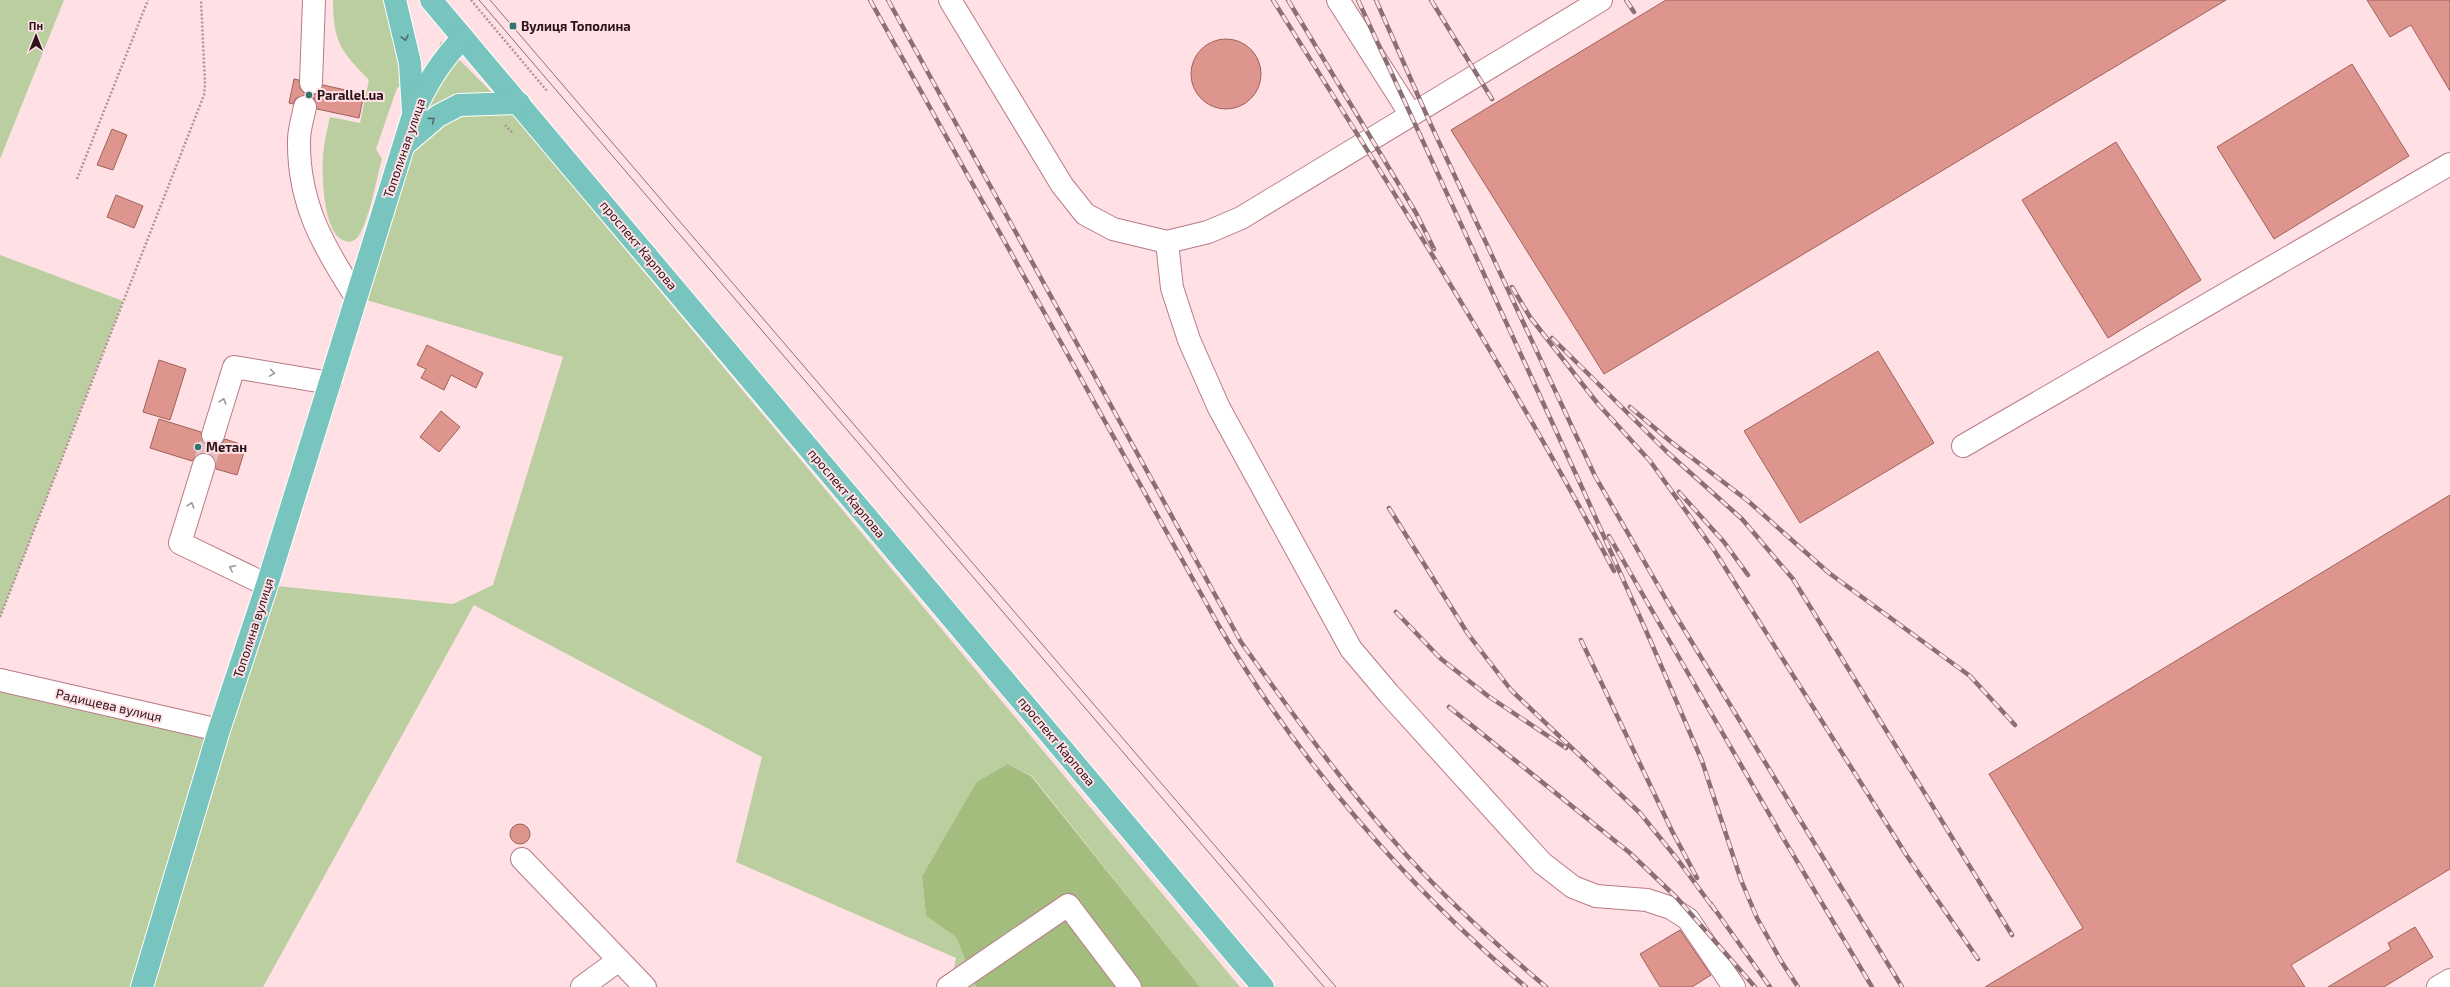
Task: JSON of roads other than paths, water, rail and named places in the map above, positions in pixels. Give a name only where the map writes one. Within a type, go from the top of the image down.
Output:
[{"type":"main road","points":[[395,0],[410,63],[413,115]]},
{"type":"main road","name":"проспект Карпова","points":[[440,4],[462,38],[519,103],[1263,987]]},
{"type":"main road","name":"Тополиная улица","points":[[364,269],[413,115],[436,70],[447,53],[462,38]]},
{"type":"main road","points":[[403,146],[438,116],[459,105],[519,103]]},
{"type":"main road","name":"Тополина вулиця","points":[[142,987],[219,730],[267,585],[364,269]]},
{"type":"street","points":[[311,83],[314,0]]},
{"type":"street","points":[[950,0],[1062,184],[1085,214],[1113,229],[1167,242],[1208,232],[1241,218],[1601,0]]},
{"type":"street","points":[[1338,0],[1411,115]]},
{"type":"street","points":[[305,107],[299,139],[301,182],[313,223],[333,262],[356,297]]},
{"type":"street","points":[[1963,446],[2450,164]]},
{"type":"street","points":[[1167,242],[1172,288],[1189,340],[1219,408],[1351,649],[1389,694],[1542,864],[1573,887],[1596,896],[1647,900],[1671,908],[1688,919],[1734,987]]},
{"type":"street","points":[[213,435],[234,367],[330,383]]},
{"type":"street","points":[[204,465],[180,543],[267,585]]},
{"type":"street","name":"Радищева вулиця","points":[[0,680],[219,730]]},
{"type":"street","points":[[522,859],[645,987]]},
{"type":"street","points":[[948,987],[1068,905],[1130,987]]},
{"type":"street","points":[[582,987],[619,960]]},
{"type":"street","points":[[2438,987],[2450,980]]},
{"type":"tunnel","points":[[204,465],[213,435]]},
{"type":"tram line","points":[[479,0],[1324,987]]},
{"type":"tram line","points":[[490,0],[1336,987]]},
{"type":"railway","points":[[870,0],[1219,626],[1250,676],[1319,773],[1397,864],[1439,907],[1526,987]]},
{"type":"railway","points":[[888,0],[1241,642],[1322,753],[1386,833],[1458,908],[1546,987]]},
{"type":"railway","points":[[1273,0],[1406,212],[1492,354],[1575,498],[1614,571]]},
{"type":"railway","points":[[1288,0],[1416,213],[1434,249]]},
{"type":"railway","points":[[1358,0],[1585,494],[1651,642],[1702,761],[1741,880],[1757,918],[1781,961],[1798,987]]},
{"type":"railway","points":[[1376,0],[1431,125],[1595,476],[1671,608],[1902,987]]},
{"type":"railway","points":[[1431,0],[1492,99]]},
{"type":"railway","points":[[1626,0],[1634,12]]},
{"type":"railway","points":[[1512,287],[1530,317],[1598,404],[1650,461],[1714,550],[1907,856],[1978,959]]},
{"type":"railway","points":[[1552,338],[1666,451],[1742,519],[1793,579],[2012,935]]},
{"type":"railway","points":[[1630,407],[1670,441],[1748,501],[1829,573],[1970,676],[2015,725]]},
{"type":"railway","points":[[1679,492],[1724,542],[1748,575]]},
{"type":"railway","points":[[1389,508],[1468,634],[1511,690],[1640,813],[1678,860],[1714,909]]},
{"type":"railway","points":[[1609,536],[1779,831],[1872,987]]},
{"type":"railway","points":[[1396,612],[1440,658],[1488,696],[1566,748]]},
{"type":"railway","points":[[1581,640],[1672,831],[1697,878]]},
{"type":"railway","points":[[1449,707],[1630,853],[1677,898],[1755,987]]},
{"type":"railway","points":[[1711,904],[1770,987]]},
{"type":"place","name":"Вулиця Тополина","points":[[513,26]]},
{"type":"place","name":"Parallel.ua","points":[[309,95]]},
{"type":"place","name":"Метан","points":[[198,447]]}]
